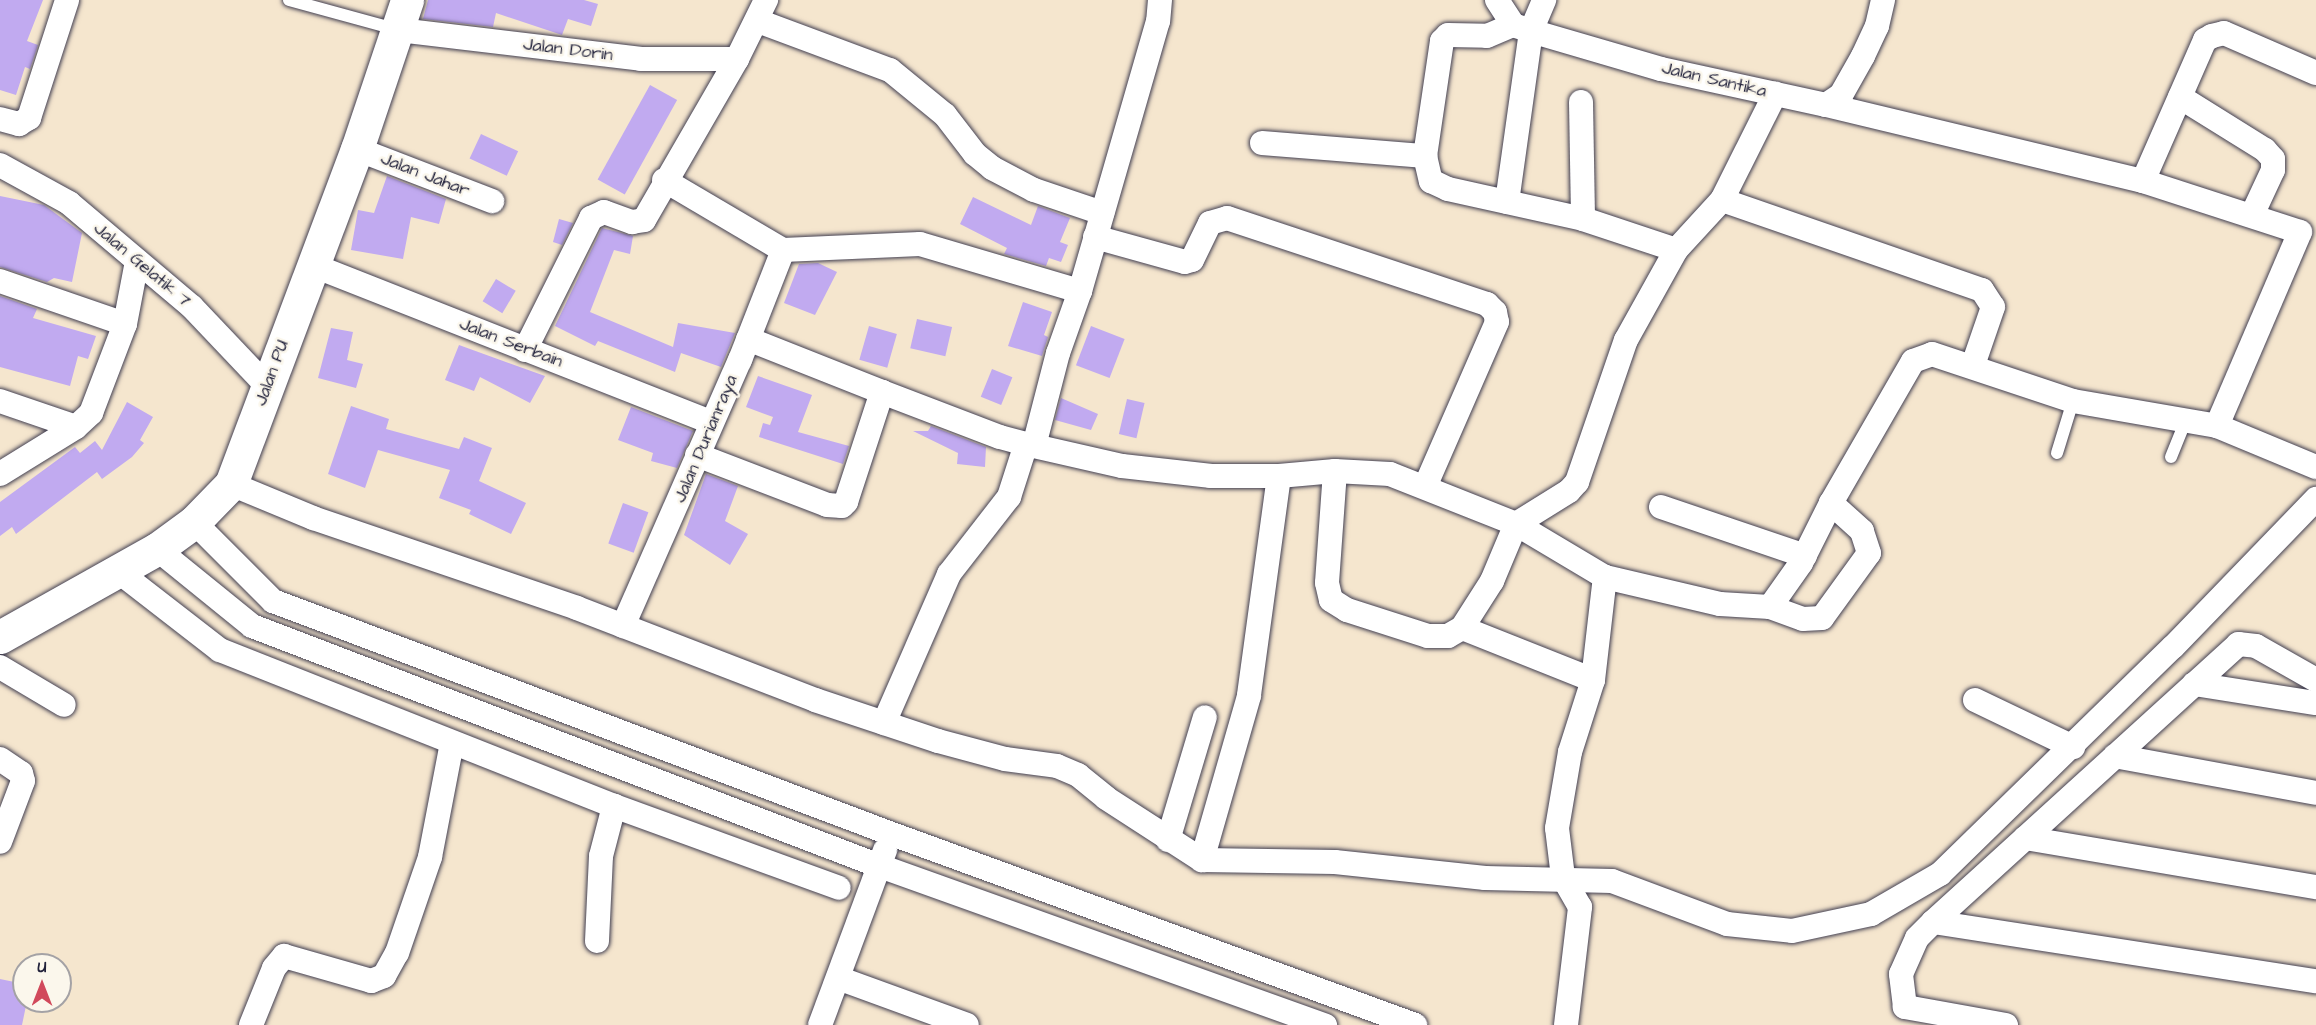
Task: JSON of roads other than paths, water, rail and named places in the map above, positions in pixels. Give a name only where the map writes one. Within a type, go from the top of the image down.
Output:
[{"type":"street","points":[[0,119],[19,124],[29,118],[66,0]]},
{"type":"street","points":[[884,723],[949,574],[1009,497],[1030,445],[1080,291],[1158,21],[1160,0]]},
{"type":"street","points":[[1497,0],[1522,28]]},
{"type":"street","points":[[1507,202],[1522,28],[1544,0]]},
{"type":"street","points":[[1826,105],[1841,95],[1858,66],[1877,26],[1883,0]]},
{"type":"street","points":[[525,350],[591,218],[604,212],[639,223],[737,59],[762,10],[890,70],[945,115],[975,154],[992,168],[1034,190],[1102,213]]},
{"type":"street","name":"Jalan Dorin","points":[[403,15],[641,59],[737,59]]},
{"type":"street","name":"Jalan PU","points":[[0,637],[157,549],[194,522],[231,484],[357,149],[403,15]]},
{"type":"street","points":[[1522,28],[1487,36],[1448,35],[1442,41],[1425,156],[1431,181],[1448,189],[1583,219],[1676,250]]},
{"type":"street","name":"Jalan Santika","points":[[1522,28],[1661,69],[1826,105],[2143,182],[2308,234]]},
{"type":"street","points":[[2143,182],[2205,40],[2224,33],[2316,73]]},
{"type":"street","points":[[1335,471],[1326,583],[1331,600],[1347,610],[1428,636],[1448,636],[1462,628],[1492,581],[1516,524],[1553,503],[1577,482],[1626,340],[1676,250],[1722,200],[1775,94]]},
{"type":"street","points":[[2180,97],[2265,150],[2273,159],[2273,170],[2252,215]]},
{"type":"street","points":[[1581,102],[1583,219]]},
{"type":"street","points":[[1262,143],[1425,156]]},
{"type":"street","name":"Jalan Jahar","points":[[357,149],[492,201]]},
{"type":"street","name":"Jalan Gelatik 7","points":[[0,165],[69,203],[192,308],[267,386]]},
{"type":"street","points":[[664,180],[783,250],[920,244],[1080,291]]},
{"type":"street","points":[[1722,200],[1982,290],[1993,308],[1972,365]]},
{"type":"street","points":[[1095,237],[1185,262],[1192,260],[1210,224],[1227,218],[1487,304],[1496,312],[1497,322],[1425,487]]},
{"type":"street","points":[[2217,426],[2308,234]]},
{"type":"street","name":"Jalan Durianraya","points":[[623,626],[748,339],[783,250]]},
{"type":"street","points":[[0,474],[76,427],[91,413],[125,324],[137,261]]},
{"type":"street","name":"Jalan Serbain","points":[[312,266],[710,422]]},
{"type":"street","points":[[0,280],[125,324]]},
{"type":"street","points":[[748,339],[882,392],[1030,445],[1122,466],[1211,476],[1279,476],[1335,471],[1390,474],[1516,524],[1605,577],[1720,604],[1770,607],[1803,619],[1822,618],[1869,553],[1862,531],[1831,503]]},
{"type":"street","points":[[1770,607],[1805,556],[1831,503],[1913,361],[1932,354],[1972,365],[2073,401],[2185,423],[2217,426],[2316,467]]},
{"type":"street","points":[[697,455],[808,499],[842,506],[882,392]]},
{"type":"street","points":[[0,401],[76,427]]},
{"type":"street","points":[[1202,860],[1249,696],[1279,476]]},
{"type":"street","points":[[231,484],[313,518],[623,626],[884,723],[1005,759],[1057,766],[1078,775],[1168,840],[1202,860],[1335,862],[1485,878],[1563,877],[1612,881],[1727,924],[1792,931],[1831,925],[1871,914],[1940,874],[2073,747],[2316,499]]},
{"type":"street","points":[[1661,507],[1805,556]]},
{"type":"street","points":[[194,522],[273,601],[892,834],[1415,1025]]},
{"type":"street","points":[[157,549],[252,626],[877,865],[1325,1025]]},
{"type":"street","points":[[118,571],[220,650],[614,806],[839,888]]},
{"type":"street","points":[[1566,1025],[1580,907],[1563,877],[1557,828],[1570,752],[1593,680],[1605,577]]},
{"type":"street","points":[[1462,628],[1593,680]]},
{"type":"street","points":[[2006,1025],[1905,1007],[1901,974],[1917,938],[2238,644],[2246,643],[2316,680]]},
{"type":"street","points":[[0,668],[64,705]]},
{"type":"street","points":[[2194,684],[2316,703]]},
{"type":"street","points":[[1975,700],[2073,747]]},
{"type":"street","points":[[1168,840],[1205,717]]},
{"type":"street","points":[[251,1025],[274,968],[284,956],[371,981],[384,976],[397,953],[430,857],[452,743]]},
{"type":"street","points":[[2115,756],[2316,793]]},
{"type":"street","points":[[0,759],[21,773],[23,781],[0,842]]},
{"type":"street","points":[[597,941],[601,856],[614,806]]},
{"type":"street","points":[[820,1025],[877,865],[892,834]]},
{"type":"street","points":[[2025,838],[2316,887]]},
{"type":"street","points":[[1933,922],[2316,981]]},
{"type":"street","points":[[838,978],[967,1025]]},
{"type":"lane","points":[[290,0],[403,15]]},
{"type":"lane","points":[[2057,453],[2073,401]]},
{"type":"lane","points":[[2171,457],[2185,423]]}]
